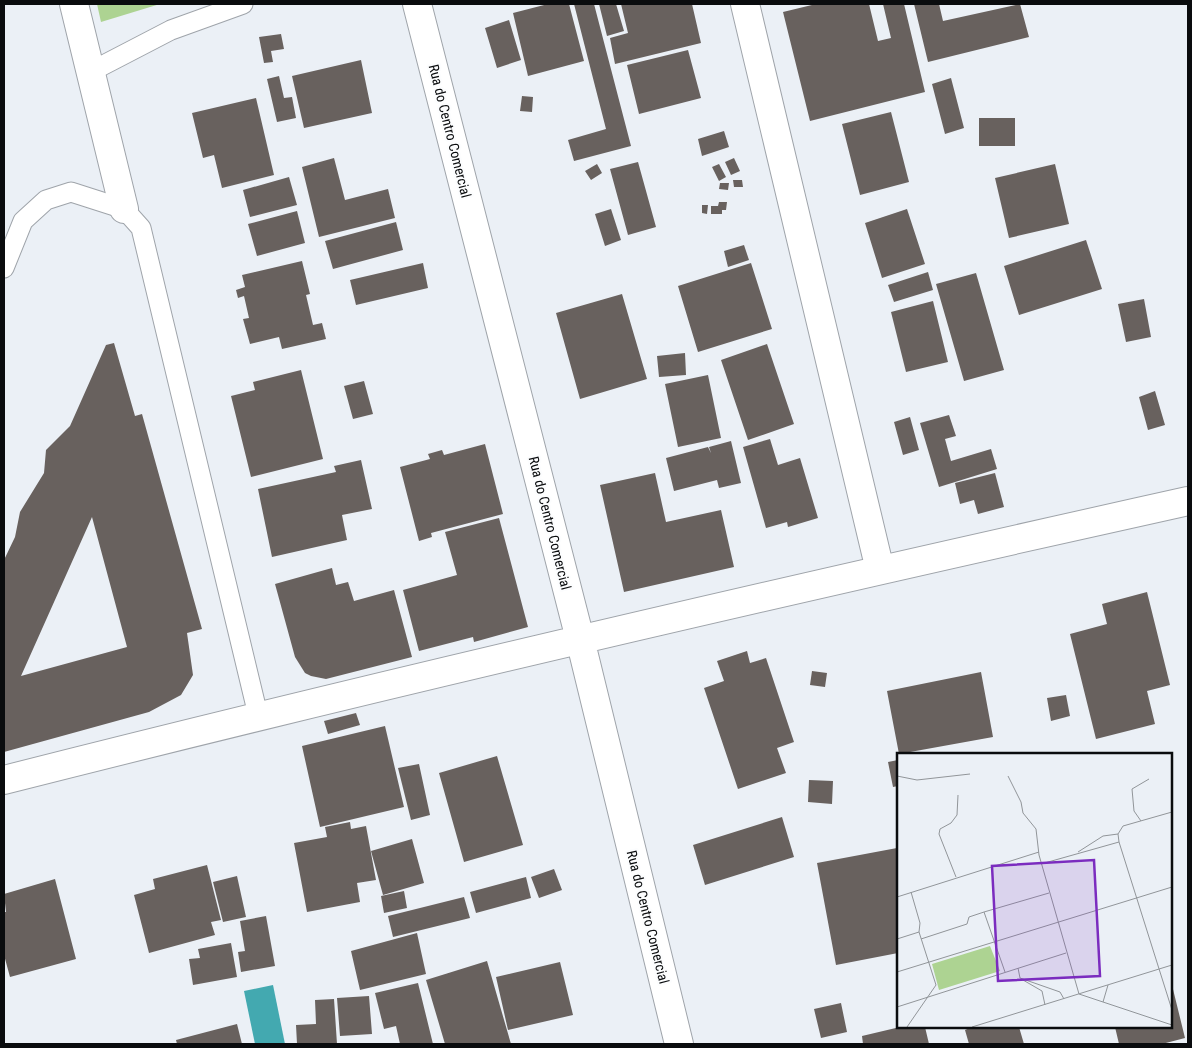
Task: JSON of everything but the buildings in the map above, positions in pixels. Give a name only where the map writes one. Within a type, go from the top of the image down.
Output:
[{"type":"street","points":[[74,4],[92,71],[124,208]]},
{"type":"street","name":"Rua do Centro Comercial","points":[[417,4],[580,639],[679,1044]]},
{"type":"street","points":[[744,4],[880,570]]},
{"type":"street","points":[[4,780],[258,715],[580,639],[880,570],[1188,503]]},
{"type":"lane","points":[[92,71],[171,30],[243,4]]},
{"type":"lane","points":[[5,261],[23,221],[46,200],[71,192],[124,208],[142,228],[258,715]]},
{"type":"green space","points":[[97,4],[160,4],[101,22]]},
{"type":"water","points":[[273,985],[285,1044],[255,1044],[244,991]]}]
